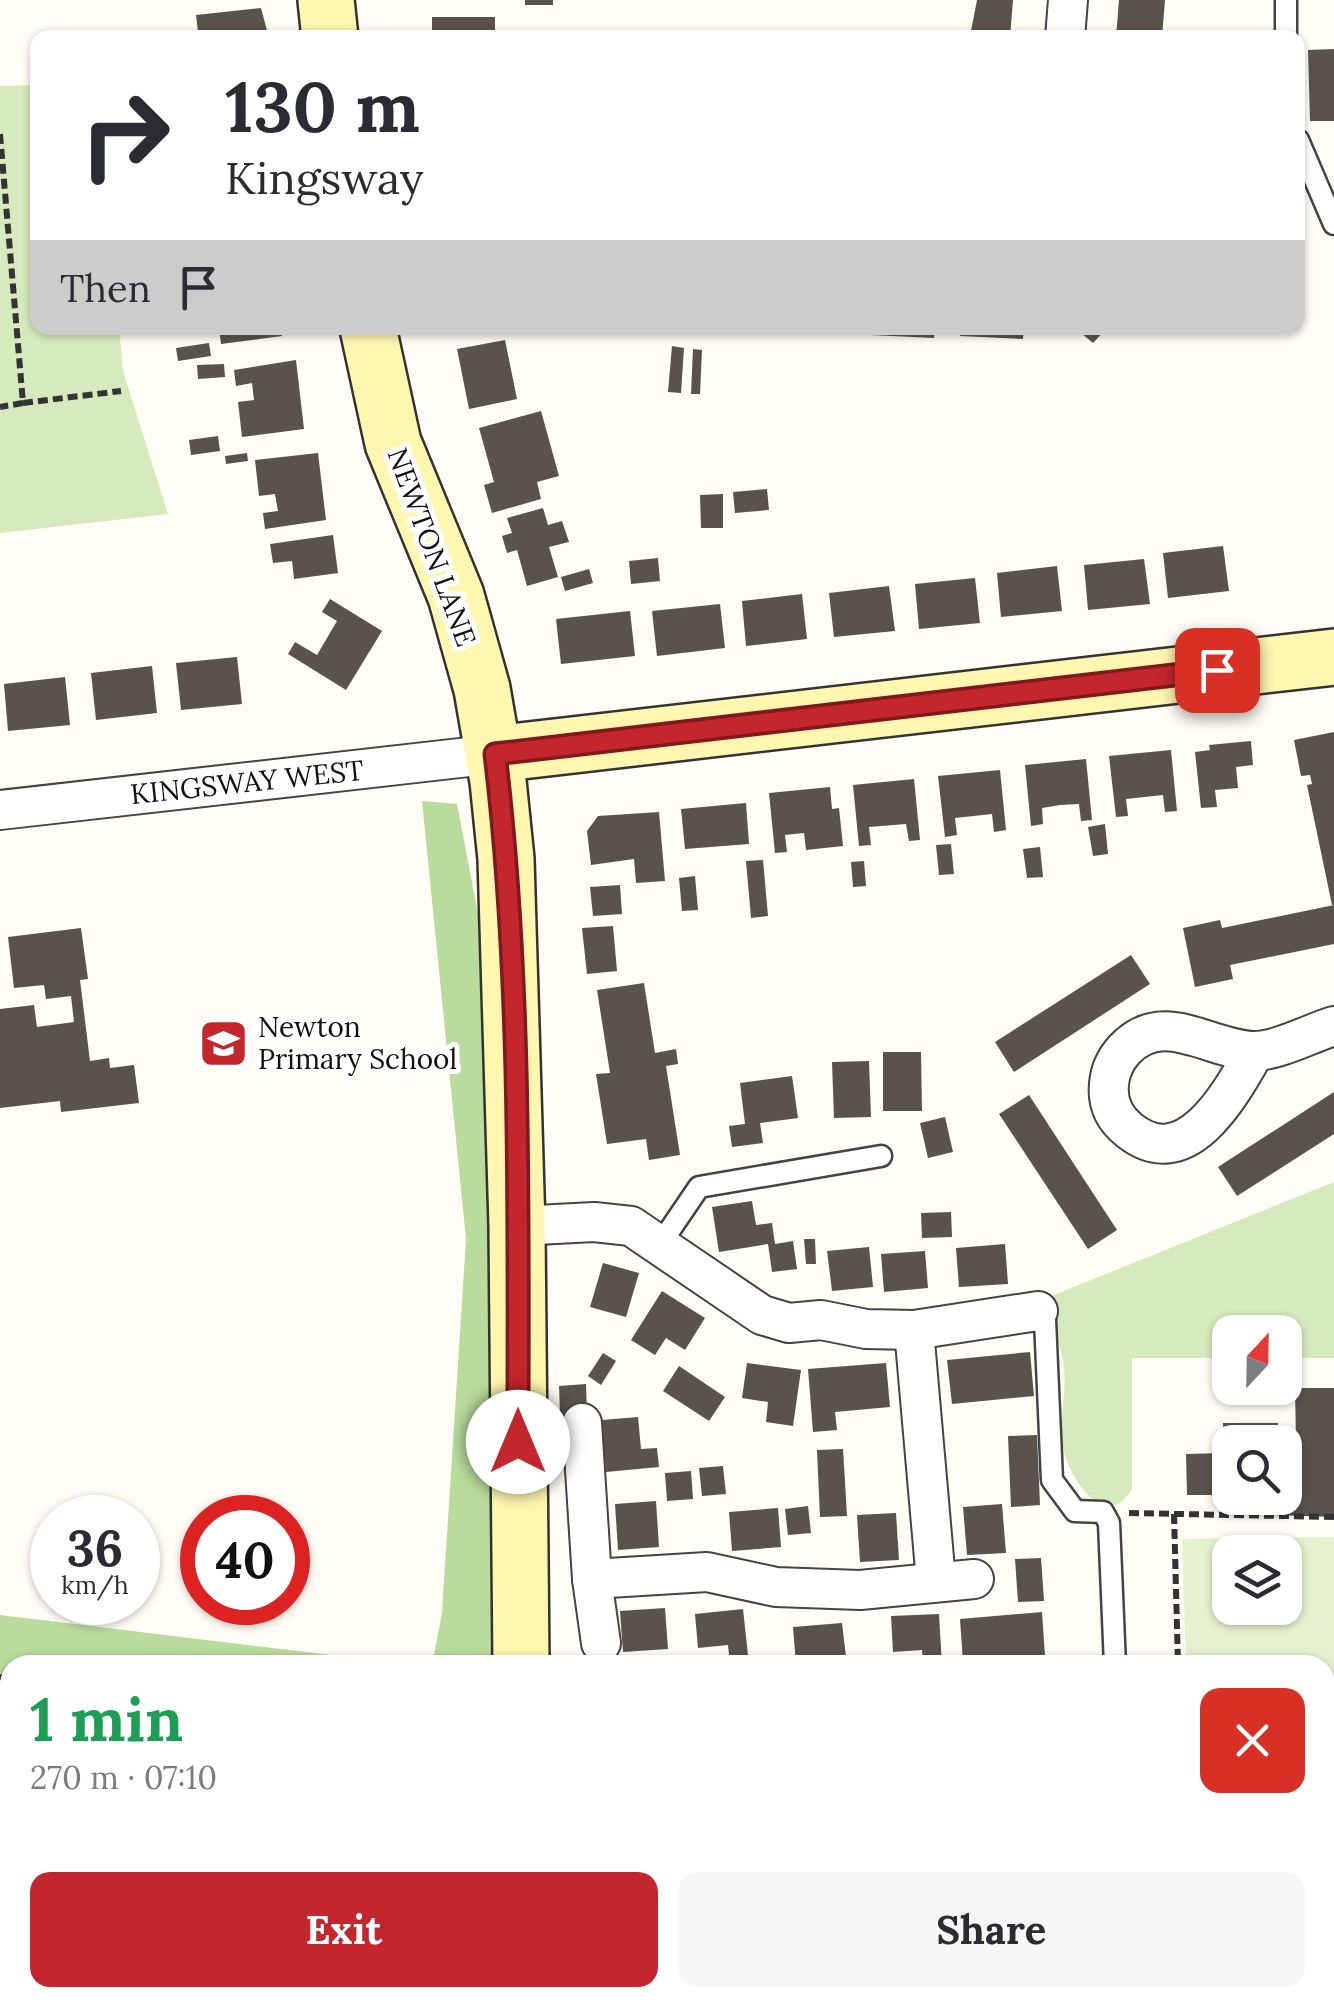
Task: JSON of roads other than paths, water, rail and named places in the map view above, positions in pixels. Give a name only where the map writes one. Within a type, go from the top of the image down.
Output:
[{"type":"street","points":[[326,0],[329,30]]},
{"type":"street","points":[[1066,30],[1068,0]]},
{"type":"street","name":"NEWTON LANE","points":[[369,335],[392,443],[456,596],[495,754],[506,859],[517,1226],[521,1655]]},
{"type":"street","points":[[495,754],[710,726],[1334,657]]},
{"type":"street","name":"KINGSWAY WEST","points":[[0,810],[495,754]]},
{"type":"street","points":[[1255,1051],[1334,1026]]},
{"type":"street","points":[[517,1226],[594,1222],[632,1226],[762,1316],[789,1324],[821,1320],[866,1329],[914,1330],[1038,1311]]},
{"type":"street","points":[[914,1330],[936,1581]]},
{"type":"street","points":[[582,1423],[592,1579],[601,1644]]},
{"type":"street","points":[[592,1579],[707,1572],[776,1587],[860,1590],[974,1579]]},
{"type":"lane","points":[[1286,0],[1286,30]]},
{"type":"lane","points":[[1305,156],[1334,224]]},
{"type":"lane","points":[[660,1243],[699,1187],[881,1156]]},
{"type":"lane","points":[[1038,1311],[1045,1320],[1052,1480],[1075,1511],[1103,1512],[1110,1523],[1115,1655]]},
{"type":"place","name":"Newton Primary School","points":[[223,1043]]}]
